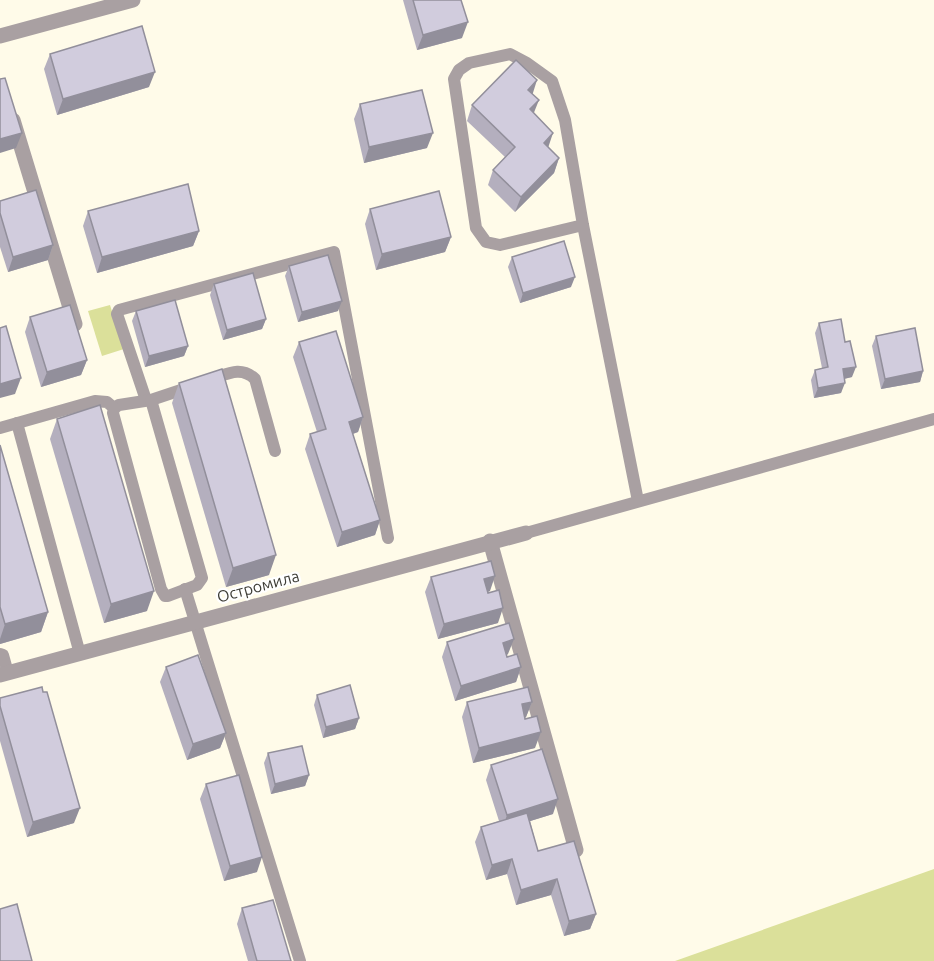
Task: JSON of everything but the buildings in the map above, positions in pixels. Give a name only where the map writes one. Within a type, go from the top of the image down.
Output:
[{"type":"street","points":[[0,36],[133,0]]},
{"type":"street","points":[[10,111],[76,328]]},
{"type":"street","name":"Остромила","points":[[4,674],[526,533]]},
{"type":"street","points":[[490,541],[576,850]]},
{"type":"lane","points":[[583,225],[500,245],[486,242],[476,228],[454,79],[459,70],[469,63],[510,54],[552,81],[565,120],[583,225],[638,501]]},
{"type":"lane","points":[[0,428],[95,401],[107,402],[114,408],[114,417],[163,593],[168,596],[197,585],[202,578],[148,400],[117,314],[118,310],[334,252],[388,538]]},
{"type":"lane","points":[[114,408],[148,400],[239,370],[255,379],[275,451]]},
{"type":"lane","points":[[526,533],[934,419]]},
{"type":"lane","points":[[17,423],[80,654]]},
{"type":"lane","points":[[185,589],[300,961]]},
{"type":"lane","points":[[0,654],[3,655],[4,674]]},
{"type":"green space","points":[[110,305],[124,349],[102,356],[88,311]]},
{"type":"green space","points":[[934,869],[934,961],[675,961]]}]
